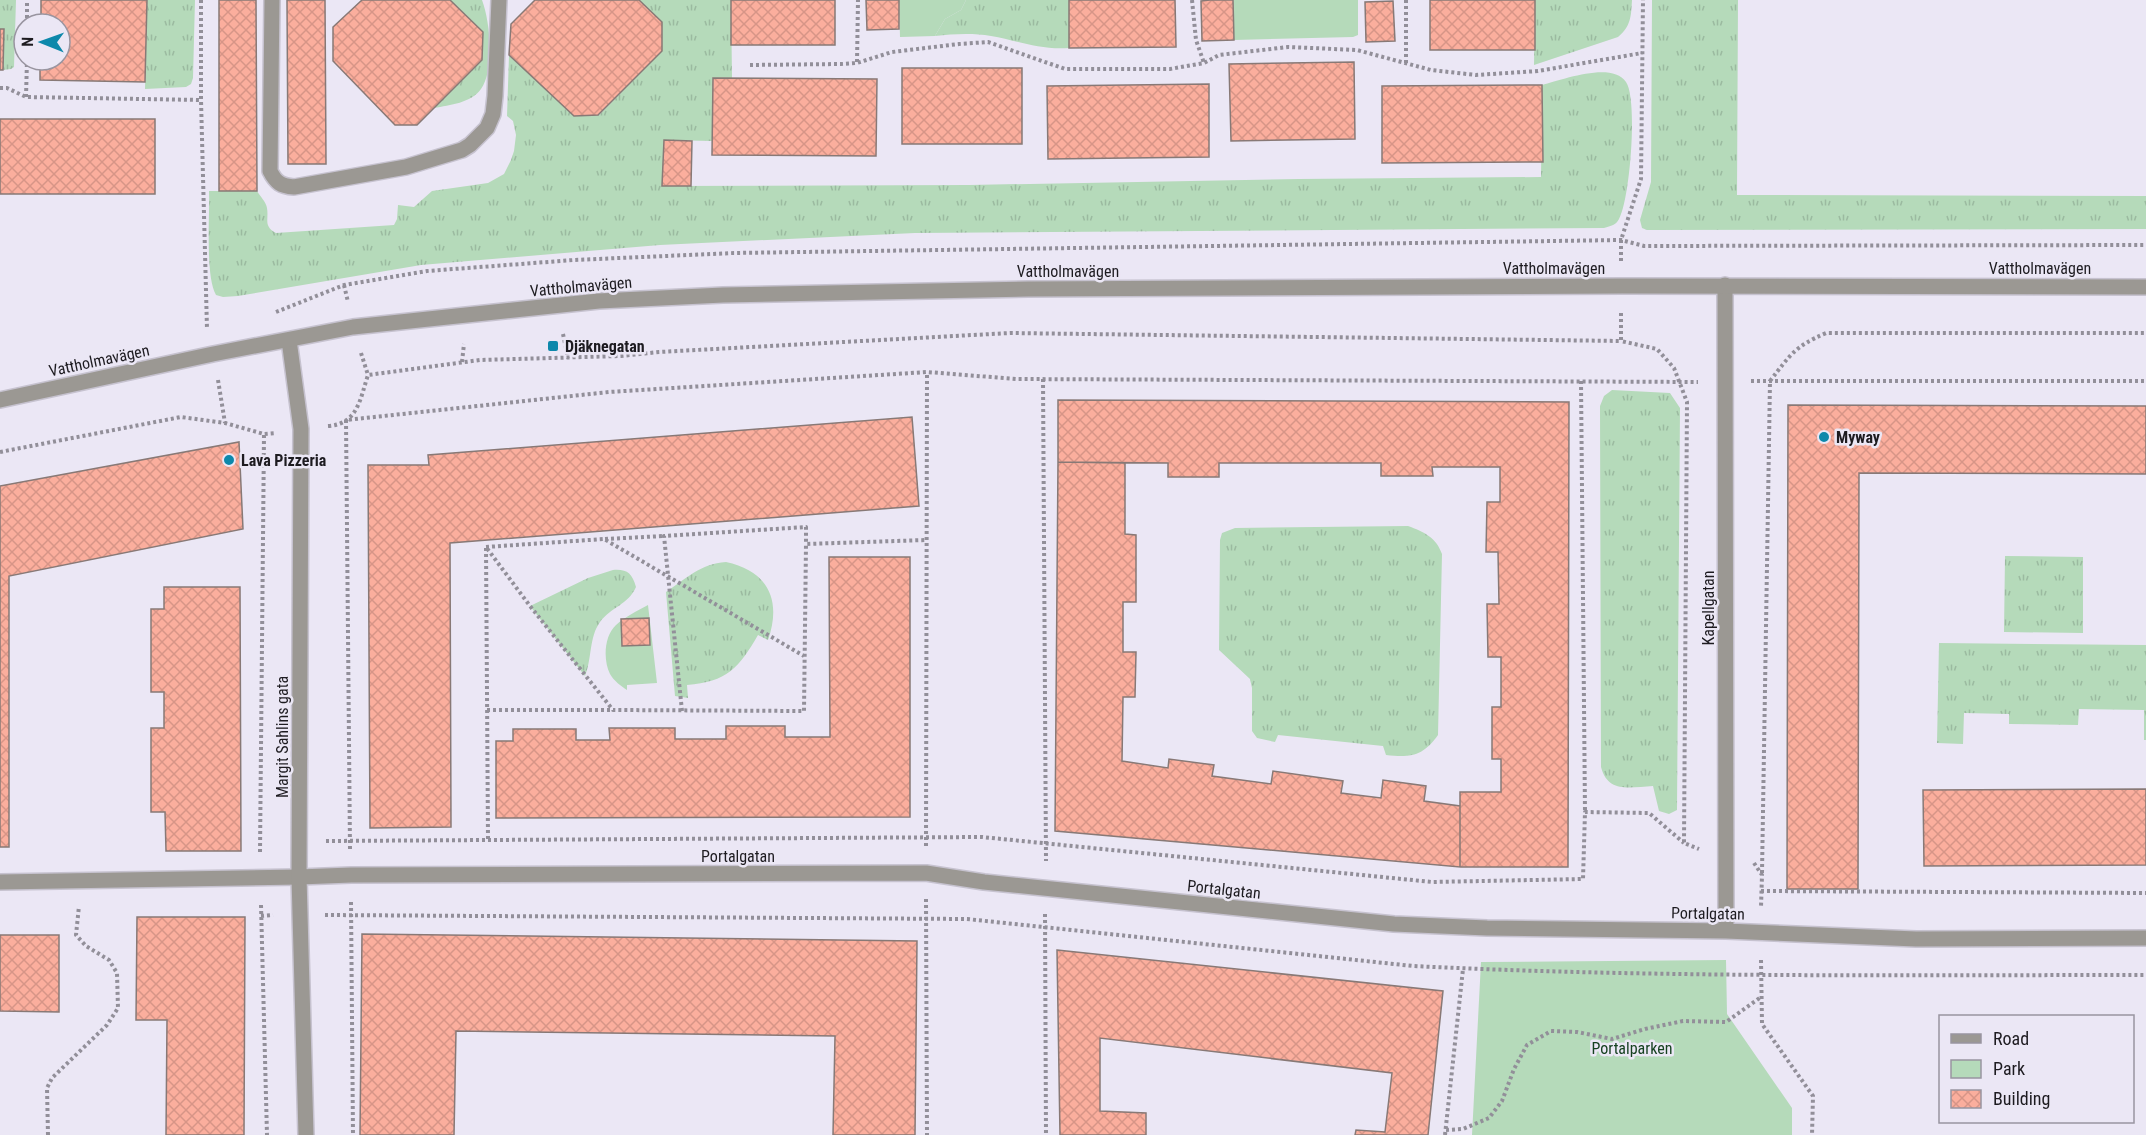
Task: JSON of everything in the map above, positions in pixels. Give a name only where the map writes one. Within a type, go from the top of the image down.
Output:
[{"type":"street","points":[[272,0],[270,171],[275,181],[283,186],[294,188],[406,167],[462,150],[470,145],[487,128],[493,114],[499,0]]},
{"type":"street","name":"Vattholmavägen","points":[[0,400],[213,354],[353,327],[587,302],[723,295],[1028,289],[1725,285],[2146,287]]},
{"type":"street","name":"Kapellgatan","points":[[1725,285],[1726,931]]},
{"type":"street","name":"Margit Sahlins gata","points":[[289,340],[301,429],[299,877],[306,1135]]},
{"type":"street","name":"Portalgatan","points":[[0,882],[351,875],[926,873],[1046,889],[1394,924],[1487,928],[1726,931],[1916,939],[2146,938]]},
{"type":"path","points":[[201,0],[201,100],[207,327],[225,423]]},
{"type":"path","points":[[857,63],[858,0]]},
{"type":"path","points":[[1192,0],[1194,34],[1204,63]]},
{"type":"path","points":[[1406,0],[1406,63]]},
{"type":"path","points":[[1621,341],[1621,240],[1641,178],[1643,0]]},
{"type":"path","points":[[750,65],[857,63],[892,52],[988,42],[1065,69],[1170,69],[1204,63],[1219,56],[1288,47],[1357,50],[1447,74],[1476,75],[1538,71],[1642,53]]},
{"type":"path","points":[[26,97],[27,72]]},
{"type":"path","points":[[0,88],[7,88],[26,97],[201,100]]},
{"type":"path","points":[[0,452],[181,417],[225,423],[264,434],[339,425],[356,412],[368,375],[462,362],[621,356],[1010,333],[1621,341],[1657,349],[1674,368],[1680,382],[1016,379],[927,372],[609,392],[346,420]]},
{"type":"path","points":[[1761,875],[1770,381],[1794,350],[1804,342],[1826,333],[2146,333]]},
{"type":"path","points":[[563,334],[568,358]]},
{"type":"path","points":[[462,362],[464,344]]},
{"type":"path","points":[[927,372],[927,1135]]},
{"type":"path","points":[[1043,379],[1046,1135]]},
{"type":"path","points":[[299,841],[982,837],[1432,882],[1583,879],[1585,812],[1581,381]]},
{"type":"path","points":[[1770,381],[2146,381]]},
{"type":"path","points":[[346,420],[352,1135]]},
{"type":"path","points":[[264,434],[260,878],[267,1135]]},
{"type":"path","points":[[486,546],[806,527],[804,711],[487,710]]},
{"type":"path","points":[[664,536],[682,711]]},
{"type":"path","points":[[604,539],[804,657]]},
{"type":"path","points":[[806,544],[926,540]]},
{"type":"path","points":[[486,546],[488,839]]},
{"type":"path","points":[[486,546],[530,606],[613,710]]},
{"type":"path","points":[[1585,812],[1649,813],[1684,843]]},
{"type":"path","points":[[48,1135],[47,1088],[52,1078],[107,1025],[118,1008],[117,973],[109,960],[86,946],[76,935],[81,881]]},
{"type":"path","points":[[1761,891],[2146,893]]},
{"type":"path","points":[[261,916],[967,918],[1413,966],[1463,969],[1762,974],[2146,975]]},
{"type":"path","points":[[1463,969],[1446,1133],[1463,1129],[1489,1118],[1502,1101],[1527,1045],[1551,1031],[1577,1032],[1612,1039],[1683,1021],[1726,1022],[1762,996]]},
{"type":"green space","points":[[0,0],[16,0],[16,12],[12,12],[11,69],[3,70],[4,30],[0,29]]},
{"type":"green space","points":[[147,0],[195,0],[193,78],[191,84],[186,87],[145,89]]},
{"type":"green space","points":[[450,0],[482,0],[489,32],[490,58],[485,81],[477,94],[460,103],[434,108],[482,60],[483,32]]},
{"type":"green space","points":[[639,0],[731,0],[732,78],[713,78],[712,141],[664,140],[663,186],[969,185],[1541,177],[1542,85],[1599,72],[1619,76],[1626,82],[1630,92],[1631,150],[1623,208],[1618,221],[1604,228],[915,233],[660,245],[421,265],[238,296],[216,295],[209,260],[209,191],[257,191],[266,206],[269,228],[276,233],[394,225],[398,205],[414,207],[432,191],[488,183],[504,174],[514,151],[516,135],[513,121],[507,116],[509,55],[574,116],[599,115],[662,51],[662,22]]},
{"type":"green space","points":[[899,0],[966,0],[961,10],[945,19],[935,36],[900,37]]},
{"type":"green space","points":[[966,0],[1069,0],[1069,48],[1039,46],[984,35],[935,36],[945,19],[961,10]]},
{"type":"green space","points":[[1233,0],[1358,0],[1358,35],[1234,40]]},
{"type":"green space","points":[[1535,0],[1632,0],[1630,21],[1618,37],[1534,65]]},
{"type":"green space","points":[[1652,0],[1738,0],[1737,195],[2146,196],[2146,229],[1647,230],[1642,228],[1640,220],[1651,182]]},
{"type":"green space","points":[[1612,390],[1670,393],[1680,408],[1677,810],[1669,814],[1659,811],[1653,786],[1629,788],[1615,785],[1604,776],[1601,767],[1600,406],[1604,396]]},
{"type":"green space","points":[[1408,526],[1429,536],[1442,554],[1438,735],[1422,751],[1409,756],[1386,755],[1383,746],[1278,735],[1275,742],[1257,738],[1252,731],[1250,679],[1219,650],[1220,540],[1222,533],[1235,528]]},
{"type":"green space","points":[[2005,556],[2083,557],[2083,633],[2004,632]]},
{"type":"green space","points":[[726,562],[752,572],[768,589],[773,612],[768,640],[758,635],[738,665],[722,677],[687,685],[688,698],[675,696],[666,592],[701,569]]},
{"type":"green space","points":[[613,570],[628,573],[633,578],[636,587],[629,598],[604,617],[596,628],[585,676],[530,606],[588,578]]},
{"type":"green space","points":[[648,605],[657,683],[627,685],[627,690],[610,674],[606,655],[607,642],[616,625]]},
{"type":"green space","points":[[1939,643],[2146,645],[2146,740],[2144,740],[2144,710],[2079,709],[2078,725],[2009,724],[2009,714],[1964,713],[1963,744],[1937,743]]},
{"type":"green space","name":"Portalparken","points":[[1726,960],[1727,1014],[1792,1108],[1792,1135],[1472,1135],[1481,962]]},
{"type":"building","points":[[41,0],[147,0],[145,82],[40,80],[40,72],[72,72],[72,12],[41,12]]},
{"type":"building","points":[[219,0],[256,0],[257,191],[219,191]]},
{"type":"building","points":[[287,0],[325,0],[326,164],[288,164]]},
{"type":"building","points":[[362,0],[450,0],[483,32],[482,60],[417,125],[395,125],[333,61],[333,27]]},
{"type":"building","points":[[535,0],[639,0],[662,22],[662,51],[598,115],[574,116],[509,55],[511,24]]},
{"type":"building","points":[[731,0],[835,0],[835,45],[731,45]]},
{"type":"building","points":[[866,0],[899,0],[899,29],[867,30]]},
{"type":"building","points":[[1069,0],[1175,0],[1176,47],[1069,48]]},
{"type":"building","points":[[1233,0],[1234,40],[1202,41],[1201,1]]},
{"type":"building","points":[[1430,0],[1535,0],[1535,50],[1430,50]]},
{"type":"building","points":[[1393,1],[1395,41],[1366,42],[1365,2]]},
{"type":"building","points":[[0,29],[4,29],[3,70],[0,70]]},
{"type":"building","points":[[1354,62],[1355,139],[1231,141],[1229,64]]},
{"type":"building","points":[[902,68],[1022,68],[1022,144],[902,144]]},
{"type":"building","points":[[713,78],[877,79],[876,156],[712,155]]},
{"type":"building","points":[[1209,84],[1209,157],[1048,159],[1047,86]]},
{"type":"building","points":[[1542,85],[1543,162],[1382,163],[1382,86]]},
{"type":"building","points":[[0,119],[155,119],[155,194],[0,194]]},
{"type":"building","points":[[664,140],[692,141],[691,186],[662,186]]},
{"type":"building","points":[[1058,400],[1569,402],[1568,867],[1460,867],[1460,792],[1501,792],[1501,759],[1492,759],[1492,707],[1501,707],[1501,657],[1488,657],[1487,604],[1499,604],[1498,552],[1486,552],[1487,502],[1500,502],[1500,467],[1432,467],[1433,476],[1381,476],[1381,463],[1219,463],[1219,477],[1168,477],[1168,463],[1058,462]]},
{"type":"building","points":[[1788,405],[2146,406],[2146,474],[1859,473],[1858,889],[1787,889]]},
{"type":"building","points":[[912,417],[919,506],[450,543],[451,827],[370,828],[368,465],[429,465],[428,455]]},
{"type":"building","points":[[239,442],[243,529],[9,576],[9,847],[0,847],[0,486]]},
{"type":"building","points":[[1058,462],[1125,463],[1125,534],[1136,535],[1136,602],[1123,602],[1123,652],[1136,652],[1135,697],[1123,697],[1122,761],[1168,768],[1169,759],[1214,765],[1212,776],[1271,784],[1273,771],[1343,781],[1341,793],[1381,798],[1383,780],[1426,786],[1424,801],[1460,806],[1460,867],[1055,831]]},
{"type":"building","points":[[829,557],[910,557],[910,817],[496,818],[496,741],[513,741],[513,729],[576,729],[576,740],[610,740],[609,728],[675,728],[675,739],[726,739],[726,726],[785,726],[785,737],[830,737]]},
{"type":"building","points":[[164,587],[240,587],[241,851],[166,851],[165,812],[151,812],[151,728],[164,728],[164,692],[151,692],[151,609],[164,609]]},
{"type":"building","points":[[649,618],[650,645],[622,646],[621,619]]},
{"type":"building","points":[[2146,789],[2146,865],[1924,866],[1923,790]]},
{"type":"building","points":[[137,917],[245,917],[244,1135],[166,1135],[167,1020],[136,1020]]},
{"type":"building","points":[[362,934],[917,941],[915,1135],[833,1135],[835,1036],[456,1031],[454,1135],[360,1135]]},
{"type":"building","points":[[0,935],[59,935],[59,1012],[0,1011]]},
{"type":"building","points":[[1057,950],[1443,991],[1428,1135],[1355,1135],[1356,1130],[1385,1132],[1392,1073],[1100,1038],[1100,1111],[1146,1113],[1146,1135],[1060,1135]]},
{"type":"place","name":"Djäknegatan","points":[[553,346]]},
{"type":"place","name":"Myway","points":[[1824,437]]},
{"type":"place","name":"Lava Pizzeria","points":[[229,460]]}]
